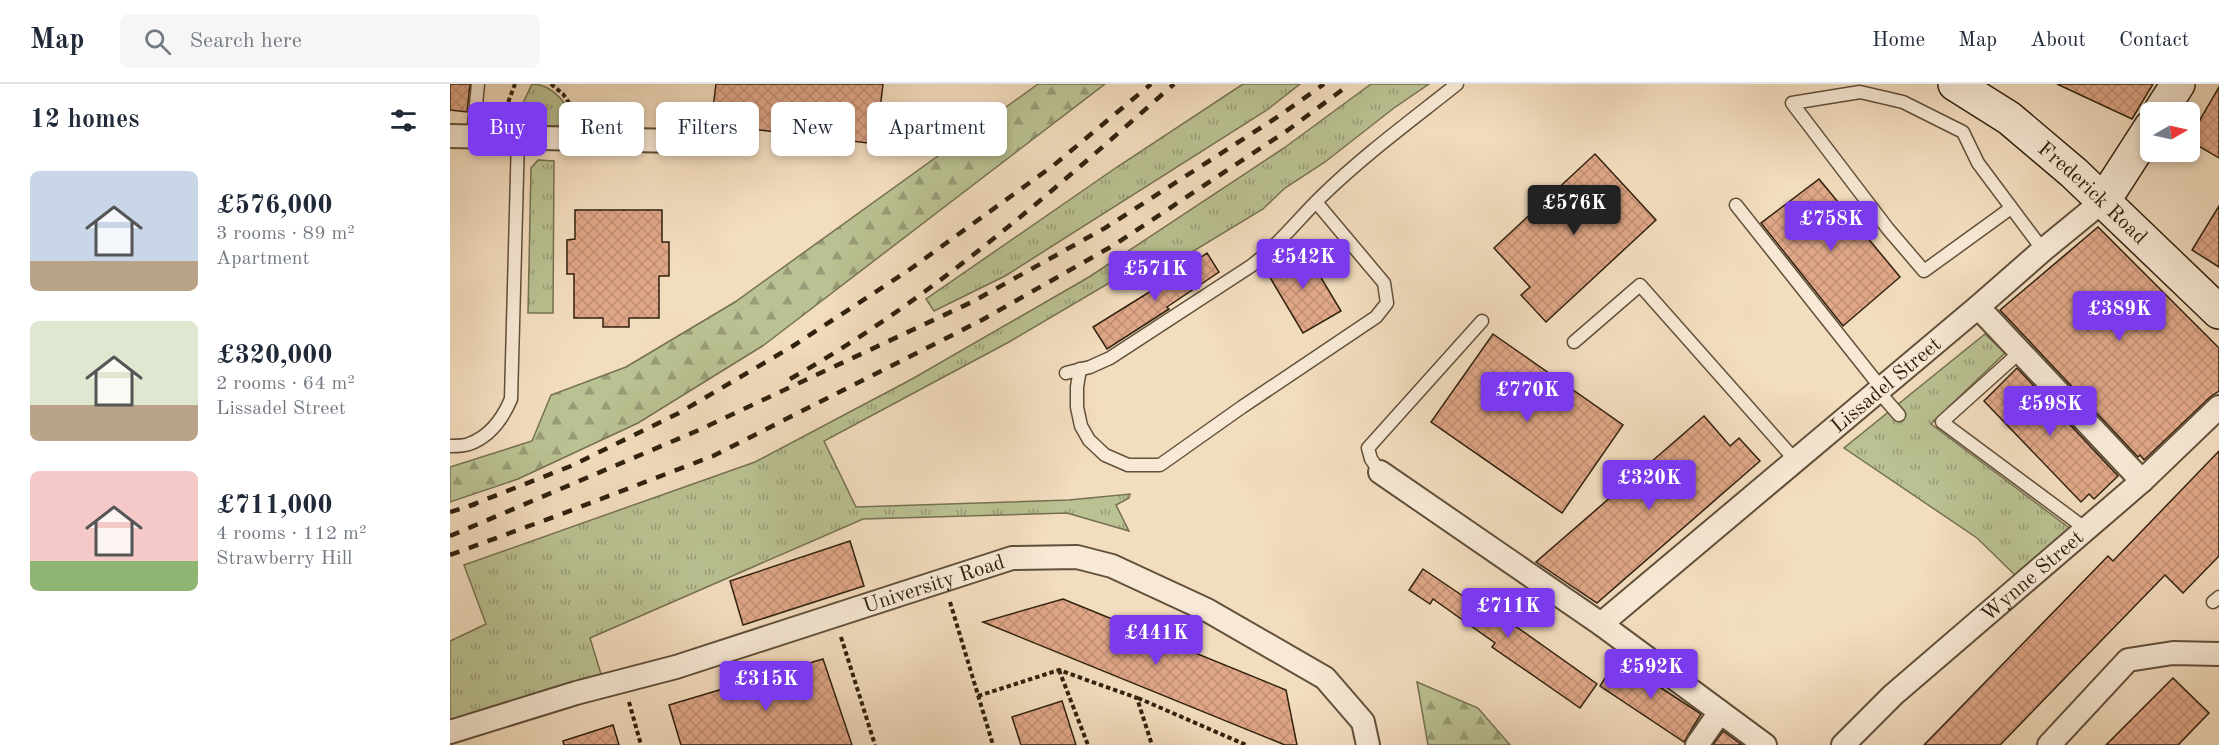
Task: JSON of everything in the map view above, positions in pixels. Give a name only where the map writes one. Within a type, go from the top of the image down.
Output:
[{"type":"main road","name":"Frederick Road","points":[[1955,84],[2009,118],[2074,173],[2219,312]]},
{"type":"main road","points":[[2166,102],[2178,84]]},
{"type":"main road","name":"Lissadel Street","points":[[2104,200],[2140,144]]},
{"type":"street","points":[[450,136],[468,136]]},
{"type":"street","name":"Lissadel Street","points":[[1601,624],[2104,200]]},
{"type":"street","points":[[1978,308],[2142,481]]},
{"type":"street","name":"Wynne Street","points":[[1843,745],[1893,695],[2142,481],[2219,407]]},
{"type":"street","points":[[1380,472],[1601,624],[1765,745]]},
{"type":"street","name":"University Road","points":[[450,732],[576,693],[676,667],[833,614],[1011,558],[1077,557],[1112,566],[1207,610],[1325,678],[1363,722],[1368,745]]},
{"type":"street","points":[[2049,745],[2128,660],[2173,653],[2219,654]]},
{"type":"street","points":[[1697,745],[1720,712]]},
{"type":"lane","points":[[476,102],[478,84]]},
{"type":"lane","points":[[1066,373],[1110,358],[1251,267],[1363,159],[1457,84]]},
{"type":"lane","points":[[2012,208],[1924,271],[1888,229],[1792,103],[1860,92],[1903,102],[1963,132],[1978,163],[2012,208],[2043,250]]},
{"type":"lane","points":[[450,446],[470,444],[491,430],[502,420],[511,399],[517,156]]},
{"type":"lane","points":[[1080,369],[1076,398],[1081,426],[1089,440],[1105,455],[1128,465],[1160,465],[1376,317],[1387,303],[1384,283],[1316,202]]},
{"type":"lane","points":[[1736,206],[1899,415]]},
{"type":"lane","points":[[1574,342],[1640,285],[1796,460]]},
{"type":"lane","points":[[1380,472],[1371,459],[1368,448],[1482,321]]},
{"type":"lane","points":[[2020,352],[1942,422],[2086,529]]},
{"type":"path","points":[[508,102],[515,84]]},
{"type":"path","points":[[551,84],[569,102]]},
{"type":"path","points":[[943,580],[993,745]]},
{"type":"path","points":[[833,614],[875,745]]},
{"type":"path","points":[[978,696],[1059,670],[1137,698],[1246,745]]},
{"type":"path","points":[[1059,670],[1088,745]]},
{"type":"path","points":[[622,681],[641,745]]},
{"type":"path","points":[[1137,698],[1152,745]]},
{"type":"green space","points":[[532,84],[554,92],[563,102],[559,102],[559,126],[547,126],[547,102],[523,102]]},
{"type":"green space","points":[[1038,84],[1105,84],[764,345],[638,423],[518,479],[450,502],[450,467],[532,441],[551,395],[626,367],[735,302],[938,156],[1007,156],[1007,106]]},
{"type":"green space","points":[[1243,84],[1300,84],[1267,110],[1005,276],[934,311],[926,299],[1117,167]]},
{"type":"green space","points":[[1371,84],[1429,84],[1394,108],[1325,162],[1285,188],[1263,209],[1177,261],[1148,260],[1009,342],[824,441],[856,507],[1069,500],[1130,494],[1129,498],[1116,505],[1129,531],[1067,513],[863,519],[590,638],[601,674],[450,722],[450,641],[486,624],[464,565],[755,462],[912,379],[1089,277],[1284,148]]},
{"type":"green space","points":[[538,160],[554,161],[553,313],[528,313],[531,168]]},
{"type":"green space","points":[[1985,334],[2005,353],[1931,424],[2072,530],[2017,577],[1977,538],[1844,448]]},
{"type":"green space","points":[[1417,682],[1478,708],[1510,745],[1428,745]]},
{"type":"building","points":[[450,84],[470,84],[467,112],[450,110]]},
{"type":"building","points":[[716,84],[883,84],[881,102],[867,102],[867,143],[855,141],[855,102],[771,102],[771,131],[759,130],[759,102],[714,102]]},
{"type":"building","points":[[2057,84],[2153,84],[2140,102],[2132,119]]},
{"type":"building","points":[[2219,87],[2219,158],[2200,147],[2200,120]]},
{"type":"building","points":[[1595,154],[1656,220],[1546,322],[1521,295],[1530,287],[1494,248]]},
{"type":"building","points":[[1819,179],[1900,277],[1843,326],[1761,223]]},
{"type":"building","points":[[2219,206],[2219,267],[2192,250]]},
{"type":"building","points":[[575,210],[662,210],[662,242],[669,242],[669,276],[659,276],[659,318],[629,318],[629,327],[603,327],[603,318],[574,318],[574,274],[567,274],[567,240],[575,239]]},
{"type":"building","points":[[2098,227],[2219,348],[2219,391],[2144,460],[2140,455],[2138,457],[2000,310]]},
{"type":"building","points":[[1302,246],[1341,311],[1303,333],[1265,269]]},
{"type":"building","points":[[1207,253],[1219,272],[1167,307],[1169,309],[1107,349],[1093,327]]},
{"type":"building","points":[[1493,334],[1623,425],[1562,513],[1431,422]]},
{"type":"building","points":[[2017,368],[2118,476],[2094,499],[2089,494],[2081,502],[1984,401]]},
{"type":"building","points":[[1704,416],[1730,446],[1739,438],[1760,461],[1597,603],[1536,562]]},
{"type":"building","points":[[2219,451],[2219,556],[2183,593],[2165,575],[2000,745],[1924,745],[2108,556],[2113,561]]},
{"type":"building","points":[[850,541],[864,586],[743,625],[730,581]]},
{"type":"building","points":[[1423,569],[1463,596],[1466,591],[1597,684],[1580,708],[1492,647],[1495,643],[1433,599],[1430,604],[1409,590]]},
{"type":"building","points":[[1063,599],[1286,690],[1297,745],[1285,745],[983,622]]},
{"type":"building","points":[[823,659],[852,745],[681,745],[669,705]]},
{"type":"building","points":[[1617,659],[1701,714],[1684,742],[1600,686]]},
{"type":"building","points":[[2173,678],[2209,713],[2178,745],[2106,745]]},
{"type":"building","points":[[1062,701],[1076,745],[1021,745],[1012,717]]},
{"type":"building","points":[[613,725],[619,745],[564,745],[563,741]]},
{"type":"building","points":[[1723,731],[1742,745],[1713,745]]},
{"type":"railway","points":[[469,506],[571,466],[679,413],[793,346],[909,270],[1054,165],[1151,84]]},
{"type":"railway","points":[[790,379],[842,348],[942,279],[1037,203],[1174,84]]},
{"type":"railway","points":[[450,536],[699,430],[972,302],[1105,228],[1279,116],[1324,84]]},
{"type":"railway","points":[[450,555],[713,456],[982,320],[1114,245],[1288,130],[1350,84]]},
{"type":"railway","points":[[450,512],[476,504]]}]
